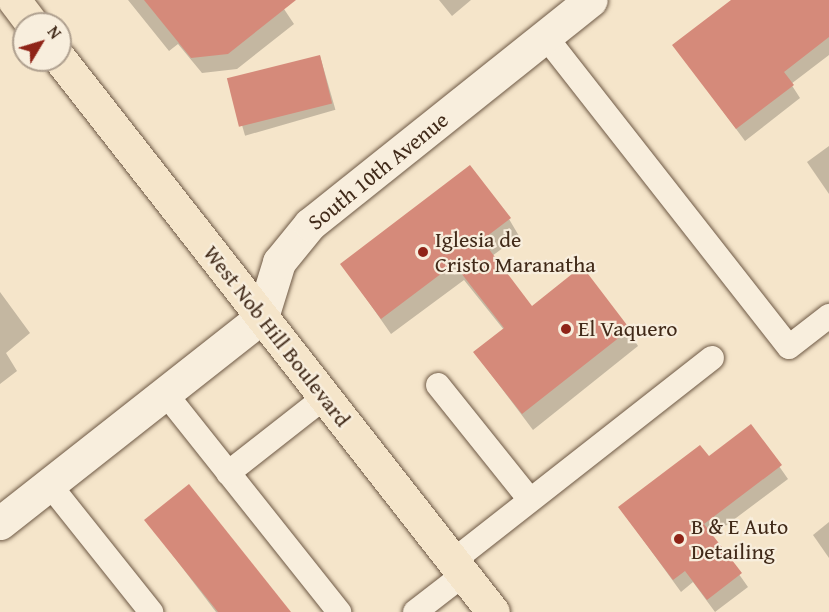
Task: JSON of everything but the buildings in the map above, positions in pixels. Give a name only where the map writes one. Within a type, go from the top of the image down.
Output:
[{"type":"main road","name":"West Nob Hill Boulevard","points":[[70,72],[494,612]]},
{"type":"street","name":"South 10th Avenue","points":[[262,316],[279,262],[310,224],[591,0]]},
{"type":"street","points":[[0,523],[262,316]]},
{"type":"lane","points":[[545,36],[789,347],[829,316]]},
{"type":"lane","points":[[415,612],[530,500],[712,358]]},
{"type":"lane","points":[[438,385],[530,500]]},
{"type":"lane","points":[[165,393],[339,612]]},
{"type":"lane","points":[[228,473],[325,397]]},
{"type":"lane","points":[[49,484],[151,612]]},
{"type":"place","name":"Iglesia de Cristo Maranatha","points":[[423,252]]},
{"type":"place","name":"El Vaquero","points":[[566,329]]},
{"type":"place","name":"B & E Auto Detailing","points":[[679,539]]}]
